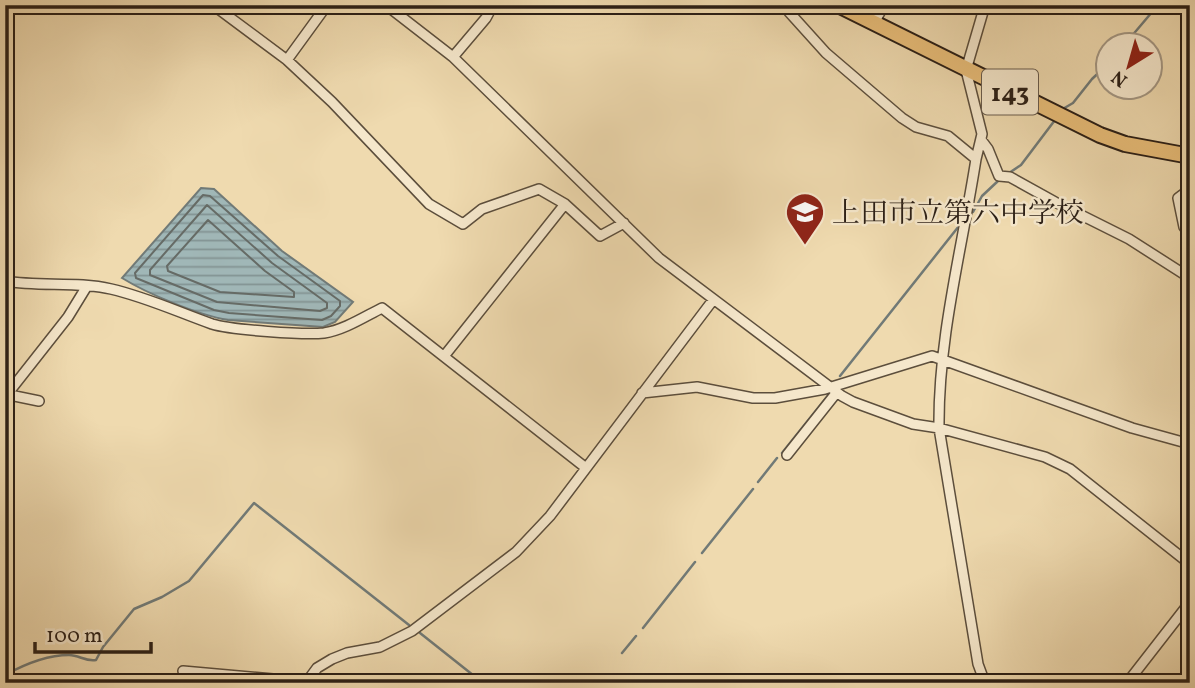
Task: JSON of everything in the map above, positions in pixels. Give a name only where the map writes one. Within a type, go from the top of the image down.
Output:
[{"type":"highway","name":"143","points":[[838,5],[1106,137],[1125,144],[1190,156]]},
{"type":"street","points":[[213,5],[287,60],[332,102],[429,204],[463,224],[482,209],[539,189],[565,204],[600,236],[624,223]]},
{"type":"street","points":[[287,60],[327,5]]},
{"type":"street","points":[[386,5],[453,57],[659,258],[834,390],[853,402],[894,417],[1045,457],[1070,469],[1190,564]]},
{"type":"street","points":[[453,57],[486,18],[493,5]]},
{"type":"street","points":[[786,5],[789,12],[826,53],[902,118],[915,127],[948,136],[976,159]]},
{"type":"street","points":[[874,23],[884,5]]},
{"type":"street","points":[[985,5],[966,70],[982,141],[999,176],[1010,177],[1129,239],[1190,278]]},
{"type":"street","points":[[982,141],[976,159],[941,358],[939,428],[978,664],[985,683]]},
{"type":"street","points":[[1190,189],[1178,198],[1184,227],[1190,235]]},
{"type":"street","points":[[445,355],[565,204]]},
{"type":"street","points":[[5,281],[31,285],[108,288],[137,295],[221,326],[308,333],[343,327],[382,308],[586,468]]},
{"type":"street","points":[[39,401],[6,395],[68,317],[88,286]]},
{"type":"street","points":[[183,671],[307,682],[317,668],[332,659],[347,653],[380,647],[402,637],[503,563],[550,516],[713,300]]},
{"type":"street","points":[[642,393],[697,387],[765,399],[834,390],[932,356],[1132,428],[1190,444]]},
{"type":"street","points":[[787,455],[834,390]]},
{"type":"street","points":[[1127,683],[1190,601]]},
{"type":"water","points":[[201,188],[214,189],[282,251],[353,302],[335,322],[323,327],[228,320],[174,303],[122,278]]},
{"type":"waterway","points":[[1135,32],[1158,5]]},
{"type":"waterway","points":[[1061,110],[1073,103],[1094,77]]},
{"type":"waterway","points":[[1006,175],[1021,165],[1055,120]]},
{"type":"waterway","points":[[973,212],[982,196],[998,181]]},
{"type":"waterway","points":[[840,376],[959,226]]},
{"type":"waterway","points":[[782,453],[830,393]]},
{"type":"waterway","points":[[758,482],[777,458]]},
{"type":"waterway","points":[[702,553],[753,489]]},
{"type":"waterway","points":[[5,675],[44,658],[69,655],[96,660],[103,647],[134,609],[189,581],[254,503],[409,625]]},
{"type":"waterway","points":[[643,628],[695,562]]},
{"type":"waterway","points":[[420,633],[483,683]]},
{"type":"waterway","points":[[622,653],[636,636]]},
{"type":"place","name":"上田市立第六中学校","points":[[805,246]]}]
